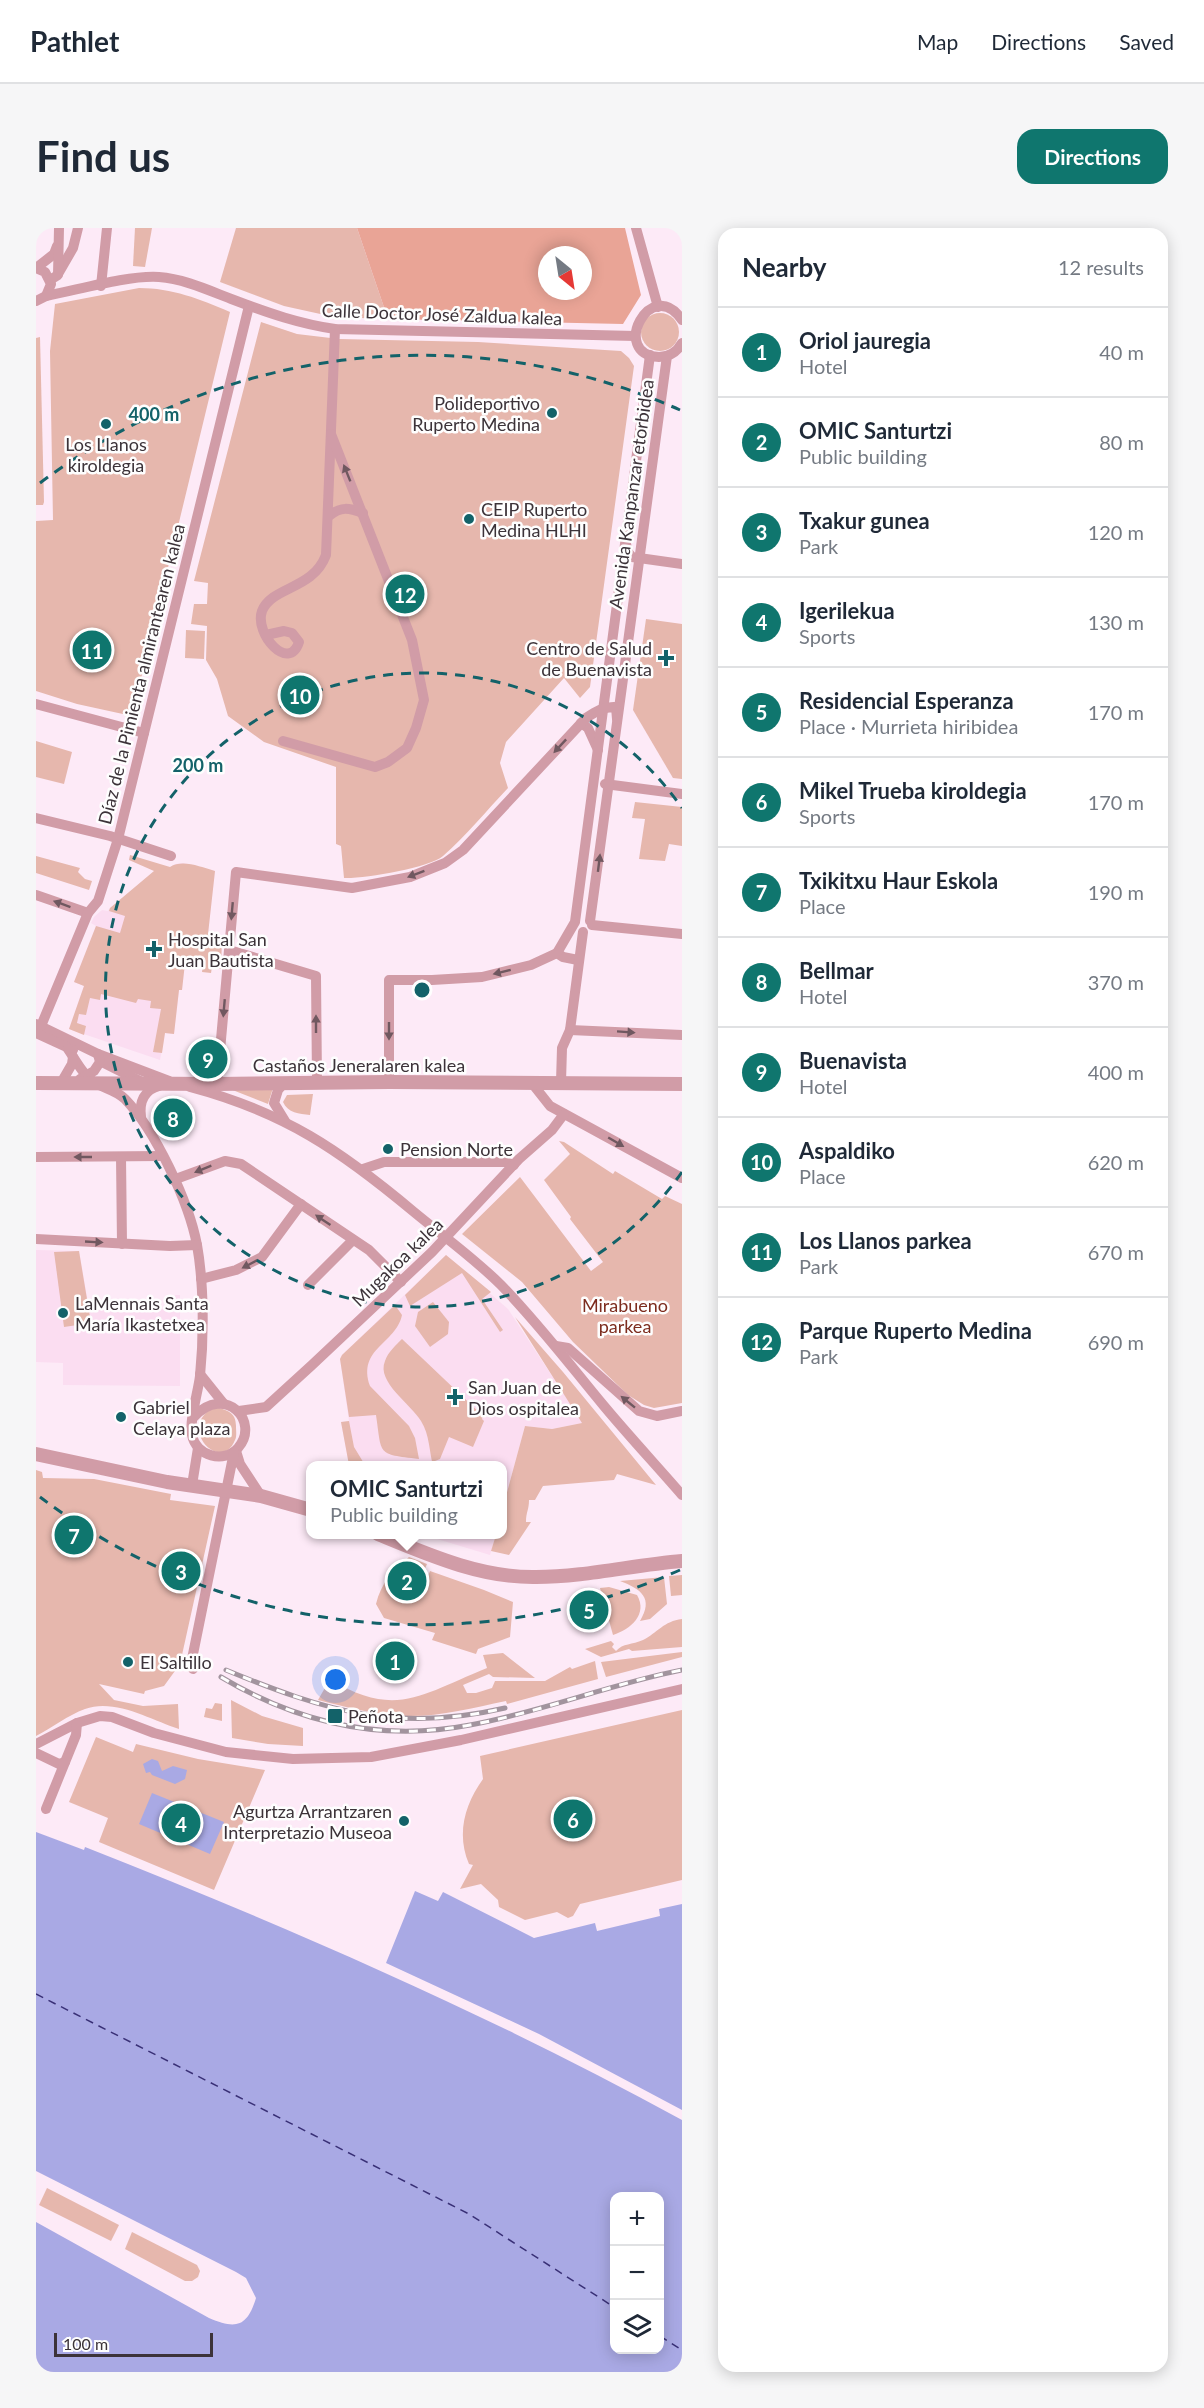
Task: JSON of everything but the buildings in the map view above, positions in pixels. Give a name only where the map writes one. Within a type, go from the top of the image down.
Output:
[{"type":"street","points":[[53,280],[58,228]]},
{"type":"street","points":[[41,298],[73,248],[78,228]]},
{"type":"street","points":[[101,286],[107,228]]},
{"type":"street","points":[[636,228],[658,307]]},
{"type":"street","points":[[53,280],[45,272],[36,268],[54,254],[57,246]]},
{"type":"street","name":"Calle Doctor José Zaldua kalea","points":[[41,298],[134,279],[162,277],[195,286],[265,312],[306,324],[335,329],[635,336]]},
{"type":"street","name":"Calle Doctor José Zaldua kalea","points":[[53,280],[77,291]]},
{"type":"street","name":"Díaz de la Pimienta almirantearen kalea","points":[[38,1028],[88,913],[98,901],[118,839],[249,306]]},
{"type":"street","points":[[682,320],[671,310],[658,307],[643,314],[635,336],[638,343],[650,355],[667,356],[682,343]]},
{"type":"street","points":[[245,318],[265,312]]},
{"type":"street","points":[[266,635],[261,626],[261,614],[266,605],[272,599],[306,581],[322,565],[326,555],[335,329]]},
{"type":"street","name":"Avenida Kanpanzar etorbidea","points":[[583,924],[578,906],[650,355]]},
{"type":"street","name":"Avenida Kanpanzar etorbidea","points":[[583,924],[610,785],[667,356]]},
{"type":"street","points":[[283,741],[375,767],[388,762],[406,748],[416,728],[424,700],[412,640],[331,434]]},
{"type":"street","points":[[329,516],[336,510],[347,507],[363,513]]},
{"type":"street","points":[[626,544],[632,558],[682,564]]},
{"type":"street","points":[[36,704],[144,733]]},
{"type":"street","points":[[217,1084],[236,872],[352,888],[410,877],[445,863],[463,850],[581,723],[596,711],[616,707],[617,719]]},
{"type":"street","points":[[581,723],[588,728],[598,756]]},
{"type":"street","points":[[594,783],[682,794]]},
{"type":"street","points":[[36,818],[118,839],[171,856]]},
{"type":"street","points":[[36,895],[88,913]]},
{"type":"street","points":[[583,924],[682,934]]},
{"type":"street","points":[[388,1082],[389,980],[482,977],[531,965],[557,953],[583,924]]},
{"type":"street","points":[[561,1083],[562,1048],[570,1030],[583,924]]},
{"type":"street","points":[[229,950],[316,976],[317,1082]]},
{"type":"street","points":[[557,953],[563,957],[578,960]]},
{"type":"street","points":[[38,1028],[71,1053],[91,1079],[123,1097],[141,1118],[188,1210],[197,1245],[201,1279],[200,1374],[192,1433],[198,1448],[192,1485]]},
{"type":"street","points":[[38,1028],[144,1083]]},
{"type":"street","points":[[570,1030],[682,1035]]},
{"type":"street","points":[[71,1053],[83,1053],[260,1109],[330,1146],[363,1169],[499,1284],[556,1346],[604,1406],[682,1495]]},
{"type":"street","points":[[67,1083],[72,1064],[71,1053]]},
{"type":"street","points":[[91,1079],[99,1058]]},
{"type":"street","name":"Castaños Jeneralaren kalea","points":[[36,1083],[67,1083],[91,1079],[144,1083],[217,1084],[531,1082],[682,1084]]},
{"type":"street","points":[[285,1082],[274,1097],[274,1103],[286,1121]]},
{"type":"street","points":[[531,1082],[550,1106],[682,1178]]},
{"type":"street","points":[[141,1118],[141,1104],[149,1090],[174,1083]]},
{"type":"street","name":"Mugakoa kalea","points":[[239,1412],[266,1407],[401,1282],[514,1165],[552,1130],[564,1114]]},
{"type":"street","points":[[36,1157],[162,1156]]},
{"type":"street","points":[[121,1157],[122,1244]]},
{"type":"street","points":[[173,1180],[216,1164],[234,1161],[262,1176],[369,1250],[401,1282]]},
{"type":"street","points":[[363,1169],[384,1162],[505,1162],[514,1165]]},
{"type":"street","points":[[201,1279],[236,1270],[262,1257],[301,1204]]},
{"type":"street","points":[[36,1239],[197,1245]]},
{"type":"street","points":[[308,1285],[353,1240]]},
{"type":"street","points":[[556,1346],[568,1348],[639,1411],[657,1416],[682,1412]]},
{"type":"street","points":[[193,1669],[191,1664],[235,1451],[244,1436],[243,1420],[239,1412],[224,1404],[200,1374]]},
{"type":"street","points":[[194,1417],[207,1406],[224,1404]]},
{"type":"street","points":[[198,1448],[213,1456],[221,1457],[235,1451]]},
{"type":"street","points":[[235,1451],[240,1464],[261,1496]]},
{"type":"street","points":[[36,1454],[167,1482],[261,1496],[306,1509]]},
{"type":"street","points":[[391,1539],[458,1565],[504,1575],[536,1577],[682,1561]]},
{"type":"street","points":[[667,1563],[682,1555]]},
{"type":"street","points":[[36,1744],[77,1723],[100,1716],[112,1717],[154,1732],[226,1752],[293,1759],[371,1757],[461,1740],[682,1689]]},
{"type":"street","points":[[46,1809],[76,1735],[77,1723]]},
{"type":"street","points":[[36,1753],[59,1764],[65,1762]]},
{"type":"shaded area","points":[[357,228],[625,228],[641,295],[623,324],[388,319]]},
{"type":"shaded area","name":"Hospital San Juan Bautista","points":[[183,863],[215,871],[208,934],[222,936],[221,969],[185,963],[174,1034],[165,1033],[160,1060],[69,1029],[84,986],[74,982],[96,926],[91,923],[94,917],[102,910],[108,911],[175,864]]},
{"type":"shaded area","points":[[36,1250],[79,1251],[88,1303],[115,1301],[116,1308],[175,1309],[175,1295],[180,1295],[180,1386],[63,1385],[63,1363],[36,1362]]},
{"type":"shaded area","name":"San Juan de Dios ospitalea","points":[[446,1255],[508,1309],[583,1423],[552,1429],[525,1426],[507,1492],[507,1461],[348,1461],[341,1422],[349,1421],[340,1359]]},
{"type":"shaded area","points":[[437,1539],[495,1539],[490,1555]]},
{"type":"green space","points":[[135,228],[152,228],[145,267],[133,266]]},
{"type":"green space","points":[[236,228],[357,228],[388,319],[334,317],[284,306],[220,282]]},
{"type":"green space","points":[[139,288],[186,295],[230,312],[132,716],[77,704],[36,691],[36,521],[53,520],[50,351],[55,304]]},
{"type":"green space","points":[[660,313],[673,319],[679,332],[673,345],[660,351],[647,345],[641,332],[647,319]]},
{"type":"green space","points":[[261,322],[297,334],[339,339],[478,342],[621,351],[634,366],[590,687],[580,698],[564,678],[506,742],[500,763],[508,788],[452,848],[443,856],[424,865],[380,875],[344,878],[341,846],[336,844],[336,767],[264,742],[228,716],[217,679],[206,660],[207,626],[191,624],[194,604],[207,604],[208,583],[194,581]]},
{"type":"green space","points":[[40,337],[44,502],[43,505],[36,505],[36,338]]},
{"type":"green space","points":[[646,619],[682,624],[682,779],[673,778],[633,710]]},
{"type":"green space","points":[[186,630],[205,631],[204,659],[185,658]]},
{"type":"green space","points":[[36,741],[72,752],[64,784],[36,777]]},
{"type":"green space","points":[[635,802],[682,807],[682,846],[669,844],[665,861],[639,859],[645,819],[632,818]]},
{"type":"green space","name":"Hospital San Juan Bautista","points":[[130,855],[170,867],[186,864],[215,871],[208,934],[222,936],[221,969],[212,967],[211,973],[202,972],[203,965],[185,963],[174,1034],[165,1033],[162,1053],[153,1052],[161,1009],[150,1008],[151,1001],[138,999],[136,1003],[101,994],[100,1000],[90,998],[86,1015],[79,1014],[77,1023],[86,1026],[84,1035],[69,1029],[84,986],[74,982],[96,926],[120,933],[125,916],[109,911],[110,908],[154,871],[129,860]]},
{"type":"green space","points":[[36,856],[80,868],[78,872],[85,879],[92,881],[89,890],[36,873]]},
{"type":"green space","points":[[273,1088],[268,1104],[230,1089]]},
{"type":"green space","points":[[313,1094],[310,1115],[291,1111],[283,1102],[287,1095]]},
{"type":"green space","name":"Mirabueno parkea","points":[[559,1141],[613,1174],[615,1171],[662,1199],[665,1196],[682,1204],[682,1403],[654,1408],[628,1395],[573,1342],[522,1282],[462,1234],[520,1177],[591,1271],[603,1262],[544,1180],[570,1154]]},
{"type":"green space","points":[[79,1251],[91,1323],[64,1327],[54,1252]]},
{"type":"green space","points":[[446,1255],[491,1292],[482,1299],[503,1330],[500,1332],[462,1273],[410,1306],[405,1295]]},
{"type":"green space","points":[[433,1302],[449,1322],[448,1334],[430,1347],[415,1326],[418,1312]]},
{"type":"green space","points":[[395,1305],[402,1315],[398,1325],[373,1354],[367,1373],[370,1386],[409,1426],[415,1438],[419,1459],[395,1456],[384,1450],[379,1438],[376,1415],[349,1417],[340,1359]]},
{"type":"green space","points":[[515,1317],[656,1485],[617,1474],[614,1480],[543,1486],[535,1500],[529,1500],[526,1522],[531,1522],[509,1555],[491,1551],[495,1539],[507,1539],[507,1492],[525,1426],[552,1429],[582,1423]]},
{"type":"green space","points":[[402,1339],[483,1416],[484,1421],[473,1447],[449,1437],[440,1459],[432,1461],[424,1426],[385,1377],[385,1361]]},
{"type":"green space","points":[[215,1407],[230,1412],[236,1421],[235,1440],[228,1449],[220,1452],[212,1450],[200,1435],[199,1425],[204,1415]]},
{"type":"green space","points":[[349,1421],[354,1447],[363,1461],[348,1461],[341,1422]]},
{"type":"green space","points":[[36,1470],[42,1472],[43,1478],[94,1479],[171,1494],[170,1500],[215,1506],[180,1664],[164,1686],[145,1691],[144,1694],[99,1684],[114,1700],[143,1706],[178,1704],[179,1729],[133,1711],[97,1706],[66,1718],[36,1736]]},
{"type":"green space","points":[[409,1557],[427,1564],[412,1597],[419,1599],[430,1571],[484,1590],[513,1602],[510,1637],[478,1649],[476,1654],[432,1640],[435,1633],[384,1618],[376,1604],[378,1596],[388,1578]]},
{"type":"green space","points":[[682,1575],[682,1595],[671,1596],[669,1576]]},
{"type":"green space","points":[[664,1577],[667,1604],[650,1619],[640,1621],[646,1606],[643,1595],[634,1587],[620,1581]]},
{"type":"green space","points":[[609,1587],[637,1595],[640,1602],[636,1620],[626,1629],[613,1635],[600,1588]]},
{"type":"green space","points":[[682,1619],[682,1647],[632,1651],[629,1649],[601,1657],[585,1649],[611,1641],[616,1651],[625,1645],[643,1640],[670,1622]]},
{"type":"green space","points":[[682,1652],[682,1657],[606,1677],[601,1662]]},
{"type":"green space","points":[[503,1653],[535,1678],[493,1677],[489,1674],[463,1685],[467,1693],[492,1688],[495,1681],[545,1681],[570,1667],[572,1669],[595,1661],[598,1679],[507,1704],[506,1701],[430,1715],[383,1714],[318,1700],[330,1679],[353,1691],[374,1698],[392,1700],[410,1698],[487,1668],[483,1655]]},
{"type":"green space","points":[[231,1700],[262,1716],[303,1728],[303,1746],[268,1744],[232,1738]]},
{"type":"green space","points":[[215,1703],[222,1704],[222,1721],[204,1717],[206,1708],[212,1709]]},
{"type":"green space","points":[[682,1710],[682,1880],[580,1904],[573,1916],[568,1918],[557,1912],[525,1920],[499,1907],[498,1900],[481,1884],[460,1889],[473,1865],[469,1864],[465,1853],[463,1831],[467,1809],[483,1779],[480,1756]]},
{"type":"green space","points":[[96,1737],[133,1752],[136,1744],[198,1759],[265,1770],[214,1890],[99,1842],[108,1818],[69,1802]]},
{"type":"green space","points":[[47,2188],[119,2225],[111,2241],[39,2205]]},
{"type":"green space","points":[[132,2232],[197,2265],[200,2271],[198,2277],[192,2281],[185,2281],[125,2249]]},
{"type":"water","points":[[152,1759],[158,1761],[162,1771],[173,1766],[187,1770],[185,1779],[175,1784],[152,1775],[150,1772],[146,1773],[143,1764]]},
{"type":"water","points":[[152,1793],[224,1822],[210,1854],[139,1824]]},
{"type":"water","points":[[36,1832],[84,1850],[85,1847],[161,1877],[388,1974],[536,2044],[682,2120],[682,2372],[36,2372],[36,2222],[209,2318],[226,2324],[239,2323],[244,2320],[249,2315],[256,2298],[246,2278],[36,2171]]},
{"type":"water","points":[[415,1891],[438,1901],[443,1892],[534,1938],[595,1923],[597,1931],[660,1916],[659,1909],[682,1904],[682,2110],[539,2034],[386,1963]]},
{"type":"ferry route","points":[[36,1994],[469,2214],[610,2304]]},
{"type":"ferry route","points":[[664,2339],[682,2350]]},
{"type":"railway","points":[[226,1670],[296,1697],[362,1714],[395,1718],[430,1718],[505,1708]]},
{"type":"railway","points":[[221,1677],[250,1693],[310,1717],[341,1725],[404,1731],[437,1730],[470,1725],[682,1670]]},
{"type":"place","name":"Polideportivo Ruperto Medina","points":[[552,413]]},
{"type":"place","name":"Los Llanos kiroldegia","points":[[106,424]]},
{"type":"place","name":"CEIP Ruperto Medina HLHI","points":[[469,519]]},
{"type":"place","name":"Parque Ruperto Medina","points":[[405,594]]},
{"type":"place","name":"Los Llanos parkea","points":[[92,650]]},
{"type":"place","name":"Centro de Salud de Buenavista","points":[[666,658]]},
{"type":"place","name":"Aspaldiko","points":[[300,695]]},
{"type":"place","name":"Hospital San Juan Bautista","points":[[154,949]]},
{"type":"place","name":"Buenavista","points":[[208,1059]]},
{"type":"place","name":"Bellmar","points":[[173,1118]]},
{"type":"place","name":"Pension Norte","points":[[388,1149]]},
{"type":"place","name":"LaMennais Santa María Ikastetxea","points":[[63,1313]]},
{"type":"place","name":"San Juan de Dios ospitalea","points":[[455,1397]]},
{"type":"place","name":"Gabriel Celaya plaza","points":[[121,1417]]},
{"type":"place","name":"Txikitxu Haur Eskola","points":[[74,1535]]},
{"type":"place","name":"Txakur gunea","points":[[181,1571]]},
{"type":"place","name":"OMIC Santurtzi","points":[[407,1581]]},
{"type":"place","name":"Residencial Esperanza","points":[[589,1610]]},
{"type":"place","name":"Oriol jauregia","points":[[395,1661]]},
{"type":"place","name":"El Saltillo","points":[[128,1662]]},
{"type":"place","name":"Peñota","points":[[335,1716]]},
{"type":"place","name":"Mikel Trueba kiroldegia","points":[[573,1819]]},
{"type":"place","name":"Agurtza Arrantzaren Interpretazio Museoa","points":[[404,1821]]},
{"type":"place","name":"Igerilekua","points":[[181,1823]]}]
